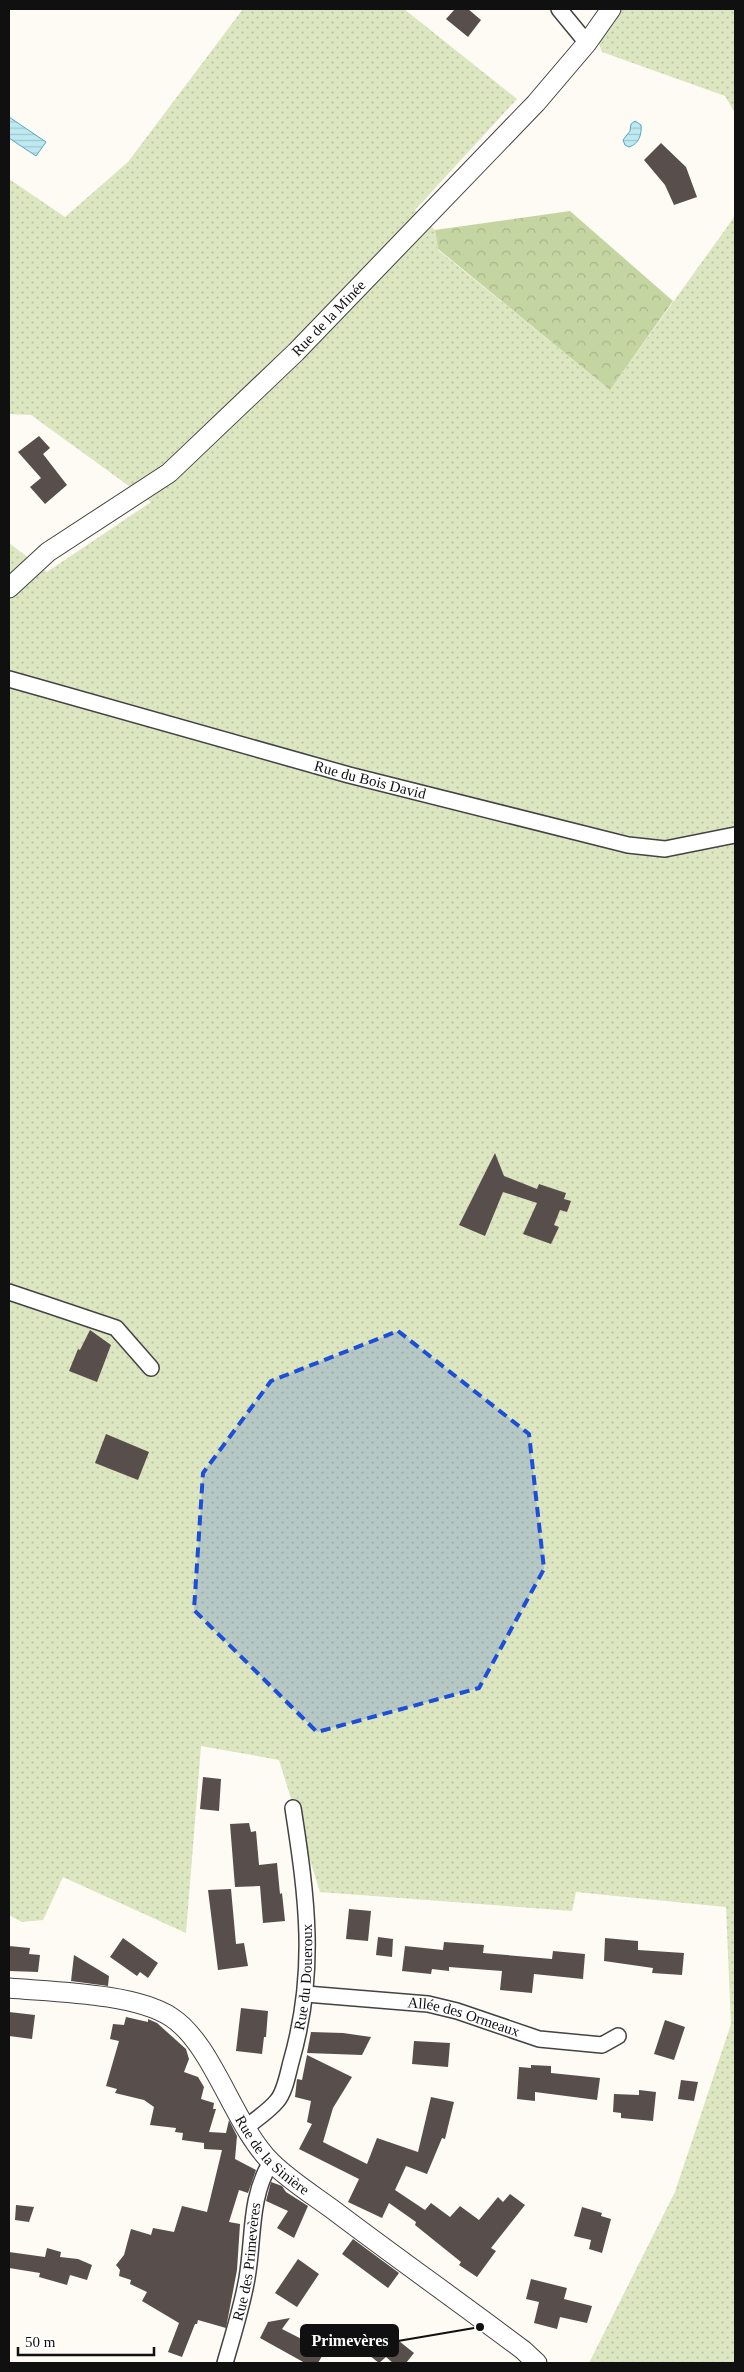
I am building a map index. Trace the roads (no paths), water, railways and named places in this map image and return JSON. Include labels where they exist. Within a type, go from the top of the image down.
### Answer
[{"type":"street","points":[[559,9],[587,43]]},
{"type":"street","name":"Rue de la Minée","points":[[9,588],[48,552],[169,473],[340,307],[536,103],[587,43],[611,9]]},
{"type":"street","name":"Rue du Bois David","points":[[9,679],[349,775],[628,846],[665,849],[735,835]]},
{"type":"street","points":[[9,1292],[116,1328],[151,1368]]},
{"type":"street","name":"Rue du Doueroux","points":[[245,2128],[278,2100],[301,2030],[309,1948],[305,1890],[292,1808]]},
{"type":"street","name":"Rue de la Sinière","points":[[9,1988],[135,2003],[160,2010],[173,2017],[185,2028],[199,2046],[245,2128],[271,2162],[417,2274],[523,2350],[538,2363]]},
{"type":"street","name":"Allée des Ormeaux","points":[[306,1994],[428,2004],[457,2011],[539,2039],[602,2045],[618,2036]]},
{"type":"street","name":"Rue des Primevères","points":[[225,2363],[246,2283],[253,2210],[262,2180],[271,2162]]},
{"type":"water","points":[[9,117],[46,142],[36,156],[9,138]]},
{"type":"water","points":[[635,121],[641,125],[641,132],[635,144],[629,147],[625,145],[623,140],[630,131],[631,124]]},
{"type":"place","name":"Primevères","points":[[480,2327]]}]
